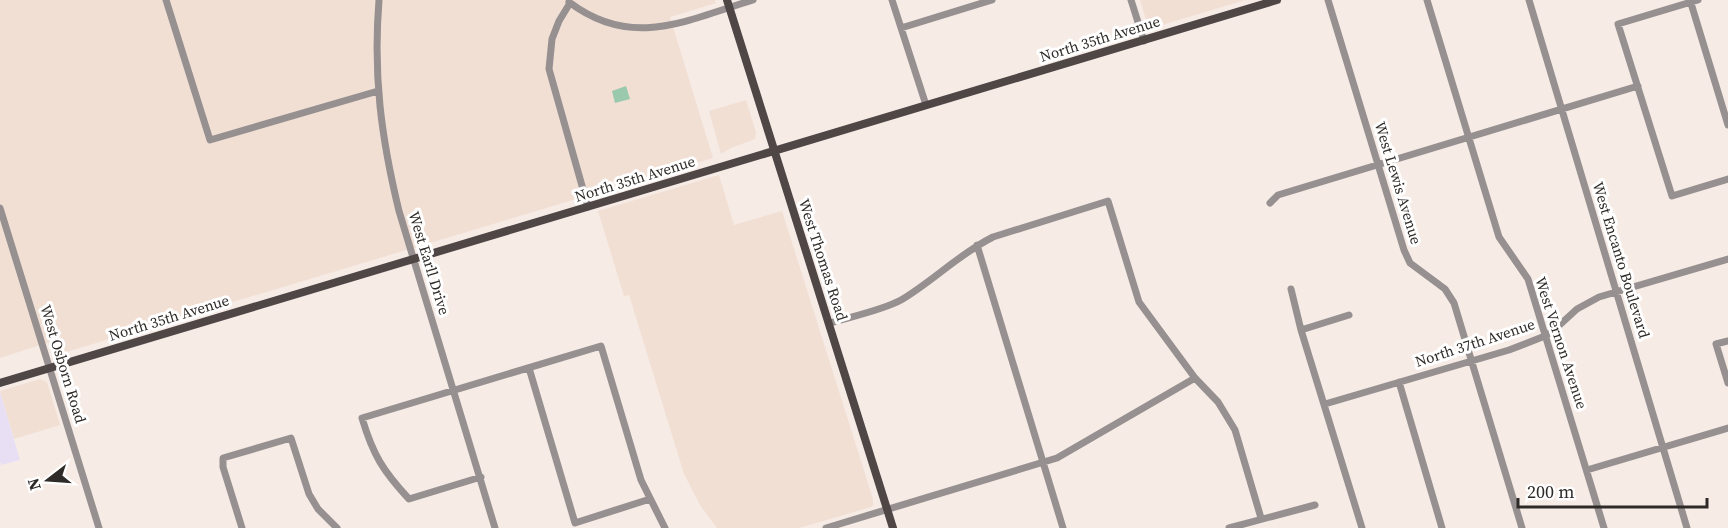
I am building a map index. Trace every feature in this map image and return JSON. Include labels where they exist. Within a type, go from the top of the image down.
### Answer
[{"type":"main road","name":"North 35th Avenue","points":[[0,383],[1277,0]]},
{"type":"main road","name":"West Thomas Road","points":[[728,4],[893,528]]},
{"type":"street","points":[[166,0],[210,140],[378,91]]},
{"type":"street","name":"West Earll Drive","points":[[379,0],[376,43],[378,91],[387,160],[399,210],[495,528]]},
{"type":"street","points":[[588,207],[549,69],[552,39],[569,1],[596,18],[623,26],[652,29],[676,24],[728,4],[753,0]]},
{"type":"street","points":[[892,0],[926,105]]},
{"type":"street","points":[[901,28],[971,3],[992,0]]},
{"type":"street","points":[[1131,0],[1144,41]]},
{"type":"street","name":"West Lewis Avenue","points":[[1328,0],[1377,166],[1407,256],[1410,263],[1445,289],[1454,303],[1522,528]]},
{"type":"street","name":"West Vernon Avenue","points":[[1427,0],[1499,237],[1527,279],[1604,528]]},
{"type":"street","name":"West Encanto Boulevard","points":[[1529,0],[1560,110],[1617,291],[1687,528]]},
{"type":"street","points":[[1728,125],[1693,1],[1618,24],[1672,196],[1728,179]]},
{"type":"street","points":[[1270,203],[1278,195],[1638,86]]},
{"type":"street","points":[[830,323],[898,302],[925,285],[977,245],[993,237],[1108,201],[1139,302],[1195,378],[1218,402],[1235,430],[1261,519]]},
{"type":"street","name":"West Osborn Road","points":[[0,208],[99,528]]},
{"type":"street","points":[[977,245],[1063,528]]},
{"type":"street","name":"North 37th Avenue","points":[[1325,404],[1509,350],[1545,336],[1577,309],[1599,297],[1728,259]]},
{"type":"street","points":[[1291,289],[1301,330],[1362,528]]},
{"type":"street","points":[[1301,330],[1349,315]]},
{"type":"street","points":[[1728,341],[1716,344],[1728,383]]},
{"type":"street","points":[[481,477],[409,499],[388,476],[375,456],[362,418],[601,346],[641,480],[666,528]]},
{"type":"street","points":[[529,368],[575,523],[650,500]]},
{"type":"street","points":[[826,528],[1057,458],[1195,378]]},
{"type":"street","points":[[1399,382],[1442,528]]},
{"type":"street","points":[[1587,471],[1728,428]]},
{"type":"street","points":[[242,528],[223,458],[291,438],[309,494],[318,509],[337,528]]},
{"type":"street","points":[[1229,528],[1315,504]]},
{"type":"shaded area","points":[[0,0],[715,0],[716,3],[670,17],[713,158],[63,353],[50,348],[50,342],[0,358]]},
{"type":"shaded area","points":[[1140,0],[1245,0],[1149,29]]},
{"type":"shaded area","points":[[746,100],[756,132],[755,139],[721,154],[709,111]]},
{"type":"shaded area","points":[[719,175],[734,225],[782,211],[873,499],[871,507],[799,528],[717,528],[700,505],[684,474],[629,295],[624,296],[598,211]]},
{"type":"shaded area","points":[[40,379],[47,382],[60,425],[14,439],[0,391]]},
{"type":"shaded area","points":[[0,392],[20,460],[1,465],[0,462]]},
{"type":"green space","points":[[626,86],[630,99],[615,103],[612,91]]}]
